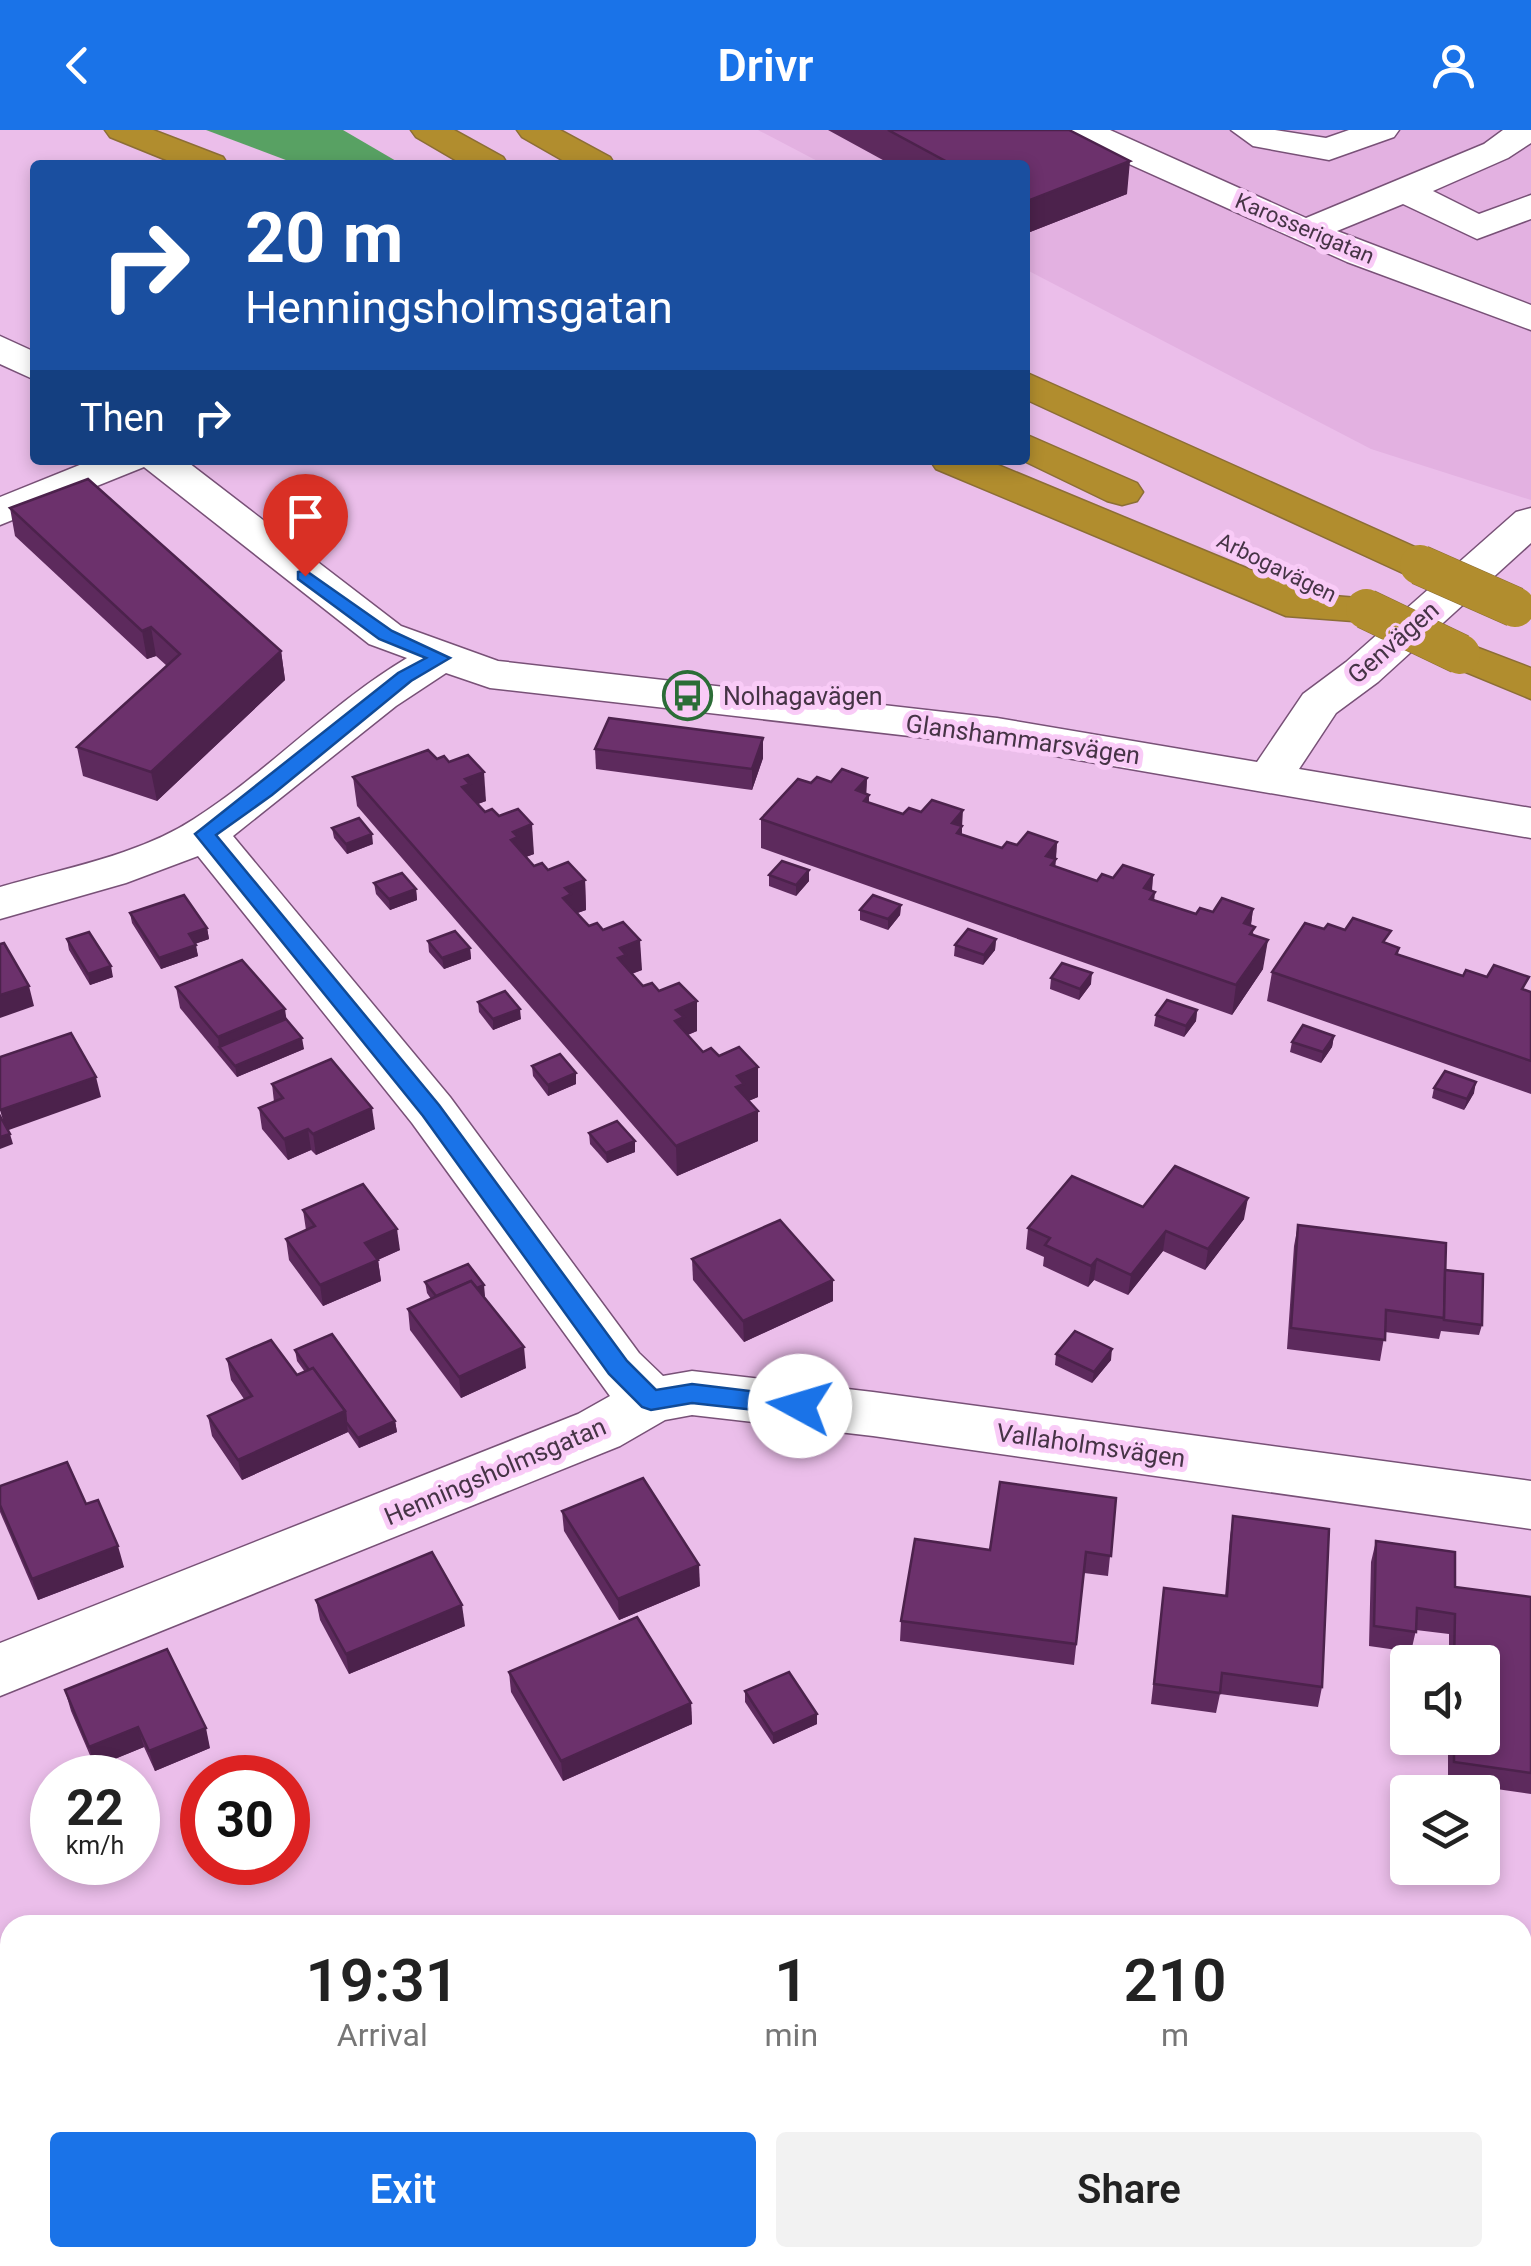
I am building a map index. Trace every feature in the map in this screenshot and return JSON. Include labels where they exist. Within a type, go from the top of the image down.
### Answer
[{"type":"highway","points":[[122,130],[197,160]]},
{"type":"highway","points":[[428,130],[481,160]]},
{"type":"highway","points":[[534,130],[588,160]]},
{"type":"highway","points":[[1030,386],[1523,611]]},
{"type":"highway","name":"Arbogavägen","points":[[1030,448],[1531,685]]},
{"type":"highway","points":[[963,465],[1302,607],[1366,609]]},
{"type":"street","name":"Karosserigatan","points":[[1081,130],[1309,230],[1531,318]]},
{"type":"street","points":[[1248,130],[1265,139],[1330,150],[1382,130]]},
{"type":"street","points":[[1309,230],[1520,145]]},
{"type":"street","points":[[1404,190],[1477,228],[1531,206]]},
{"type":"street","points":[[0,512],[116,465]]},
{"type":"street","name":"Glanshammarsvägen","points":[[165,465],[385,635],[490,674],[997,732],[1531,824]]},
{"type":"street","name":"Genvägen","points":[[1270,777],[1319,704],[1362,672],[1531,521]]},
{"type":"street","points":[[0,903],[205,834],[266,791],[404,677],[441,658]]},
{"type":"street","points":[[205,834],[431,1110],[618,1368],[651,1400]]},
{"type":"street","name":"Vallaholmsvägen","points":[[651,1400],[692,1394],[873,1414],[1531,1505]]},
{"type":"street","name":"Henningsholmsgatan","points":[[0,1670],[599,1430],[651,1400]]},
{"type":"shaded area","points":[[758,130],[1531,130],[1531,500],[1371,449],[1030,272],[1030,160],[815,160]]},
{"type":"green space","points":[[206,130],[343,130],[394,160],[286,160]]},
{"type":"building","points":[[888,130],[1069,130],[1130,161],[1030,200],[1030,160],[944,160]]},
{"type":"building","points":[[88,479],[281,651],[151,772],[77,747],[180,654],[151,627],[142,631],[10,508]]},
{"type":"building","points":[[609,718],[763,738],[752,769],[595,749]]},
{"type":"building","points":[[428,750],[437,759],[444,756],[449,762],[468,755],[484,772],[465,779],[470,784],[462,787],[485,812],[492,809],[499,816],[518,809],[532,824],[513,832],[518,837],[511,840],[534,866],[542,863],[548,870],[568,862],[585,880],[565,888],[571,894],[563,898],[589,926],[597,923],[603,930],[623,922],[640,940],[620,948],[626,955],[618,958],[643,986],[652,983],[659,991],[679,983],[697,1001],[676,1010],[684,1017],[675,1021],[703,1052],[711,1048],[719,1056],[739,1047],[758,1067],[737,1076],[744,1084],[736,1087],[758,1111],[676,1146],[353,777]]},
{"type":"building","points":[[842,769],[867,778],[856,790],[869,795],[864,801],[903,814],[909,808],[921,812],[932,800],[963,810],[952,823],[962,826],[957,833],[1002,848],[1007,842],[1017,845],[1028,832],[1057,842],[1046,856],[1056,859],[1051,865],[1097,881],[1102,874],[1113,878],[1123,865],[1153,875],[1144,888],[1155,892],[1150,899],[1196,914],[1200,908],[1213,912],[1222,898],[1253,909],[1244,923],[1255,927],[1250,934],[1268,940],[1236,985],[761,819],[798,779],[811,783],[817,777],[831,782]]},
{"type":"building","points":[[359,818],[372,834],[346,844],[332,828]]},
{"type":"building","points":[[782,861],[809,870],[796,885],[769,875]]},
{"type":"building","points":[[402,873],[416,889],[389,899],[374,883]]},
{"type":"building","points":[[184,895],[207,928],[189,934],[196,945],[159,958],[130,913]]},
{"type":"building","points":[[873,895],[901,905],[888,919],[860,910]]},
{"type":"building","points":[[1353,918],[1391,931],[1383,942],[1399,948],[1396,954],[1463,976],[1466,970],[1487,977],[1494,965],[1529,977],[1522,989],[1531,992],[1531,1061],[1272,972],[1305,923],[1345,930]]},
{"type":"building","points":[[968,929],[996,939],[984,955],[955,945]]},
{"type":"building","points":[[455,931],[470,948],[442,958],[428,941]]},
{"type":"building","points":[[89,932],[111,966],[88,974],[67,939]]},
{"type":"building","points":[[4,943],[29,986],[0,995],[0,944]]},
{"type":"building","points":[[242,960],[285,1009],[218,1037],[176,987]]},
{"type":"building","points":[[1062,963],[1092,973],[1080,989],[1051,978]]},
{"type":"building","points":[[505,991],[520,1009],[493,1019],[478,1002]]},
{"type":"building","points":[[1167,1000],[1197,1010],[1186,1026],[1156,1015]]},
{"type":"building","points":[[286,1019],[302,1038],[235,1066],[219,1047]]},
{"type":"building","points":[[1303,1025],[1334,1036],[1323,1052],[1292,1042]]},
{"type":"building","points":[[71,1033],[96,1077],[0,1110],[0,1057]]},
{"type":"building","points":[[560,1054],[576,1073],[548,1085],[532,1066]]},
{"type":"building","points":[[331,1059],[372,1108],[313,1134],[308,1129],[284,1139],[259,1108],[283,1098],[272,1084]]},
{"type":"building","points":[[1445,1071],[1476,1082],[1467,1099],[1434,1088]]},
{"type":"building","points":[[0,1116],[10,1134],[0,1137]]},
{"type":"building","points":[[617,1121],[635,1141],[606,1153],[589,1133]]},
{"type":"building","points":[[1175,1166],[1248,1198],[1208,1249],[1166,1231],[1131,1275],[1097,1259],[1091,1266],[1045,1245],[1050,1238],[1028,1228],[1072,1176],[1143,1207]]},
{"type":"building","points":[[363,1184],[397,1229],[365,1243],[378,1260],[320,1285],[286,1239],[315,1226],[303,1210]]},
{"type":"building","points":[[780,1220],[833,1280],[743,1321],[692,1259]]},
{"type":"building","points":[[1298,1225],[1446,1243],[1444,1318],[1386,1310],[1385,1340],[1291,1328]]},
{"type":"building","points":[[468,1264],[484,1285],[477,1288],[471,1281],[436,1296],[425,1282]]},
{"type":"building","points":[[1445,1270],[1483,1274],[1482,1325],[1444,1320]]},
{"type":"building","points":[[471,1281],[524,1347],[459,1377],[408,1309]]},
{"type":"building","points":[[1075,1331],[1112,1349],[1094,1372],[1056,1354]]},
{"type":"building","points":[[332,1334],[395,1421],[358,1438],[346,1422],[345,1411],[295,1350]]},
{"type":"building","points":[[271,1340],[297,1375],[313,1368],[345,1411],[238,1460],[208,1416],[252,1396],[227,1359]]},
{"type":"building","points":[[67,1462],[86,1504],[98,1500],[118,1546],[32,1579],[0,1505],[0,1486]]},
{"type":"building","points":[[643,1478],[699,1565],[618,1599],[562,1511]]},
{"type":"building","points":[[1000,1482],[1116,1498],[1111,1556],[1086,1552],[1076,1644],[901,1621],[915,1539],[990,1550]]},
{"type":"building","points":[[1233,1516],[1329,1529],[1322,1687],[1222,1673],[1220,1693],[1154,1684],[1164,1588],[1227,1596]]},
{"type":"building","points":[[1376,1541],[1455,1552],[1455,1587],[1531,1597],[1531,1773],[1454,1762],[1454,1755],[1500,1755],[1500,1645],[1454,1645],[1455,1614],[1417,1608],[1416,1632],[1374,1626]]},
{"type":"building","points":[[432,1552],[462,1605],[346,1654],[316,1600]]},
{"type":"building","points":[[637,1617],[691,1703],[561,1761],[509,1672]]},
{"type":"building","points":[[167,1649],[206,1728],[149,1751],[138,1727],[89,1747],[65,1690]]},
{"type":"building","points":[[789,1672],[817,1714],[773,1734],[745,1691]]},
{"type":"place","name":"Nolhagavägen","points":[[688,696]]},
{"type":"route","points":[[305,576],[385,635],[441,658],[404,677],[266,791],[205,834],[431,1110],[618,1368],[651,1400],[692,1394],[800,1406]]}]
